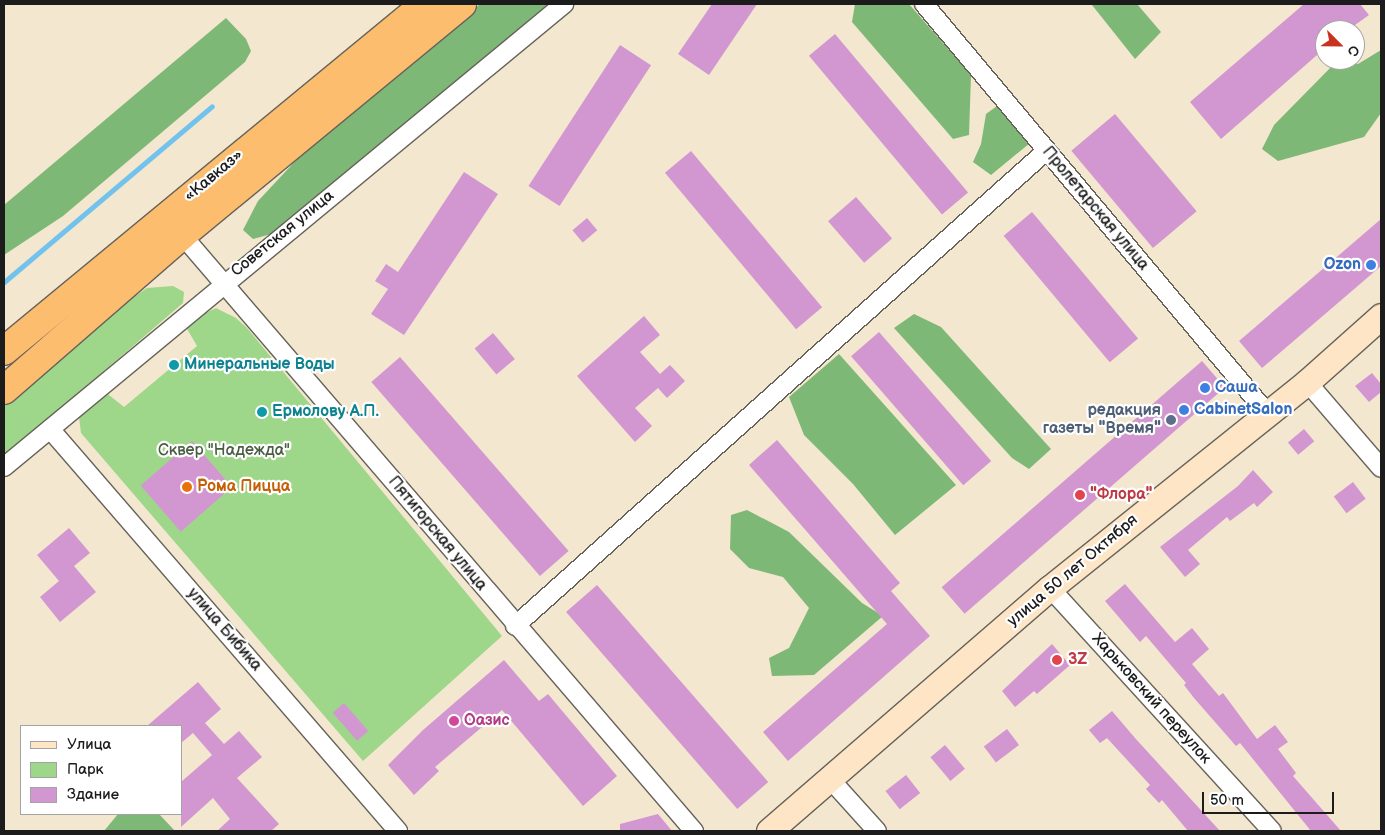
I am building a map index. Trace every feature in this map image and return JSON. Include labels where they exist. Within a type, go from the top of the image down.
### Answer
[{"type":"highway","name":"«Кавказ»","points":[[4,351],[301,104],[425,4]]},
{"type":"highway","points":[[4,390],[182,236],[462,4]]},
{"type":"main road","name":"улица 50 лет Октября","points":[[769,831],[1050,588],[1307,382],[1381,316]]},
{"type":"street","points":[[301,104],[320,79],[411,4]]},
{"type":"street","name":"Советская улица","points":[[4,468],[224,282],[564,4]]},
{"type":"street","name":"Пролетарская улица","points":[[924,4],[1267,413]]},
{"type":"street","points":[[515,626],[1046,151]]},
{"type":"street","name":"Пятигорская улица","points":[[182,236],[224,282],[515,626],[694,831]]},
{"type":"street","points":[[1307,382],[1381,468]]},
{"type":"street","name":"улица Бибика","points":[[50,429],[398,831]]},
{"type":"street","name":"Харьковский переулок","points":[[1050,588],[1272,831]]},
{"type":"street","points":[[830,779],[877,831]]},
{"type":"green space","points":[[480,4],[550,4],[275,233],[253,239],[243,230],[258,201],[315,140]]},
{"type":"green space","points":[[855,4],[909,4],[971,75],[969,135],[953,139],[852,22]]},
{"type":"green space","points":[[1137,4],[1161,32],[1135,59],[1092,5]]},
{"type":"green space","points":[[226,18],[246,39],[251,51],[245,62],[63,216],[4,255],[4,205]]},
{"type":"green space","points":[[1381,50],[1381,113],[1364,137],[1278,161],[1262,149],[1274,125],[1328,70],[1365,70],[1365,60]]},
{"type":"green space","points":[[997,106],[1030,143],[991,175],[973,162],[981,144],[986,114]]},
{"type":"green space","points":[[173,286],[184,292],[183,303],[4,457],[4,401],[110,313],[147,288]]},
{"type":"green space","name":"Сквер \"Надежда\"","points":[[216,308],[236,318],[247,328],[502,636],[363,761],[81,433],[79,417],[104,391],[124,407],[197,346],[186,327],[193,319]]},
{"type":"green space","points":[[914,314],[941,327],[1051,449],[1029,469],[1012,458],[894,328]]},
{"type":"green space","points":[[839,354],[956,485],[895,535],[853,484],[804,435],[789,397]]},
{"type":"green space","points":[[747,510],[789,532],[862,603],[883,616],[814,675],[772,676],[769,658],[789,648],[809,608],[783,577],[749,568],[730,549],[731,515]]},
{"type":"green space","points":[[117,815],[160,815],[175,831],[104,831]]},
{"type":"building","points":[[712,4],[757,4],[709,75],[678,54]]},
{"type":"building","points":[[1304,4],[1360,4],[1369,15],[1362,20],[1315,20],[1315,57],[1221,139],[1190,102]]},
{"type":"building","points":[[835,34],[968,193],[942,214],[809,56]]},
{"type":"building","points":[[620,45],[651,65],[560,206],[529,186]]},
{"type":"building","points":[[1115,114],[1197,211],[1153,248],[1071,151]]},
{"type":"building","points":[[691,151],[822,307],[796,329],[665,173]]},
{"type":"building","points":[[464,172],[498,194],[404,335],[371,314],[388,289],[375,281],[386,264],[398,272]]},
{"type":"building","points":[[856,197],[892,239],[864,263],[828,221]]},
{"type":"building","points":[[1032,212],[1138,338],[1110,362],[1004,236]]},
{"type":"building","points":[[587,218],[597,230],[583,242],[572,230]]},
{"type":"building","points":[[1381,219],[1381,266],[1262,368],[1239,341]]},
{"type":"building","points":[[644,316],[660,335],[640,352],[660,374],[670,365],[685,381],[667,398],[658,388],[635,408],[652,426],[635,442],[577,376]]},
{"type":"building","points":[[879,332],[991,461],[963,485],[851,356]]},
{"type":"building","points":[[493,333],[515,359],[496,374],[475,348]]},
{"type":"building","points":[[400,357],[569,551],[540,576],[371,382]]},
{"type":"building","points":[[1202,361],[1225,387],[965,614],[942,587]]},
{"type":"building","points":[[1372,373],[1381,384],[1381,392],[1369,402],[1355,386]]},
{"type":"building","points":[[1304,429],[1314,441],[1298,455],[1288,442]]},
{"type":"building","points":[[777,440],[900,583],[891,591],[930,636],[788,761],[763,732],[887,624],[749,465]]},
{"type":"building","name":"Рома Пицца","points":[[192,441],[232,487],[181,532],[141,486]]},
{"type":"building","points":[[1253,470],[1273,492],[1257,507],[1254,503],[1230,521],[1227,517],[1188,550],[1200,564],[1185,577],[1160,547],[1238,486]]},
{"type":"building","points":[[1353,482],[1366,499],[1346,513],[1334,496]]},
{"type":"building","points":[[69,528],[90,553],[74,566],[96,592],[60,622],[40,597],[59,581],[37,555]]},
{"type":"building","points":[[1125,584],[1175,642],[1192,628],[1209,649],[1192,664],[1219,696],[1223,693],[1257,739],[1275,725],[1288,742],[1278,749],[1296,773],[1293,776],[1341,831],[1311,831],[1240,743],[1236,746],[1194,698],[1184,685],[1186,683],[1146,636],[1140,642],[1105,601]]},
{"type":"building","points":[[597,585],[768,782],[737,809],[566,612]]},
{"type":"building","points":[[1052,644],[1070,665],[1037,694],[1034,691],[1015,707],[1002,691]]},
{"type":"building","points":[[504,660],[539,701],[548,694],[617,776],[583,806],[502,710],[435,767],[439,771],[414,795],[388,765],[423,730]]},
{"type":"building","points":[[198,682],[221,709],[205,723],[224,744],[239,731],[262,757],[237,778],[279,824],[271,831],[217,831],[230,819],[213,798],[181,827],[182,781],[212,755],[193,733],[182,742],[182,725],[148,725]]},
{"type":"building","points":[[344,703],[368,731],[357,741],[333,713]]},
{"type":"building","points":[[1112,711],[1220,831],[1188,831],[1162,800],[1159,803],[1146,789],[1150,785],[1107,738],[1100,743],[1089,730]]},
{"type":"building","points":[[1007,729],[1019,745],[996,762],[984,746]]},
{"type":"building","points":[[945,745],[965,769],[950,781],[930,757]]},
{"type":"building","points":[[906,775],[920,793],[900,809],[886,791]]},
{"type":"building","points":[[658,814],[672,831],[620,831],[620,824]]},
{"type":"waterway","points":[[4,282],[212,106]]},
{"type":"place","name":"Ozon","points":[[1371,265]]},
{"type":"place","name":"Минеральные Воды","points":[[174,365]]},
{"type":"place","name":"Саша","points":[[1205,388]]},
{"type":"place","name":"CabinetSalon","points":[[1184,410]]},
{"type":"place","name":"Ермолову А.П.","points":[[262,412]]},
{"type":"place","name":"редакция газеты \"Время\"","points":[[1171,420]]},
{"type":"place","name":"Рома Пицца","points":[[187,487]]},
{"type":"place","name":"\"Флора\"","points":[[1080,495]]},
{"type":"place","name":"3Z","points":[[1057,660]]},
{"type":"place","name":"Оазис","points":[[454,721]]}]
